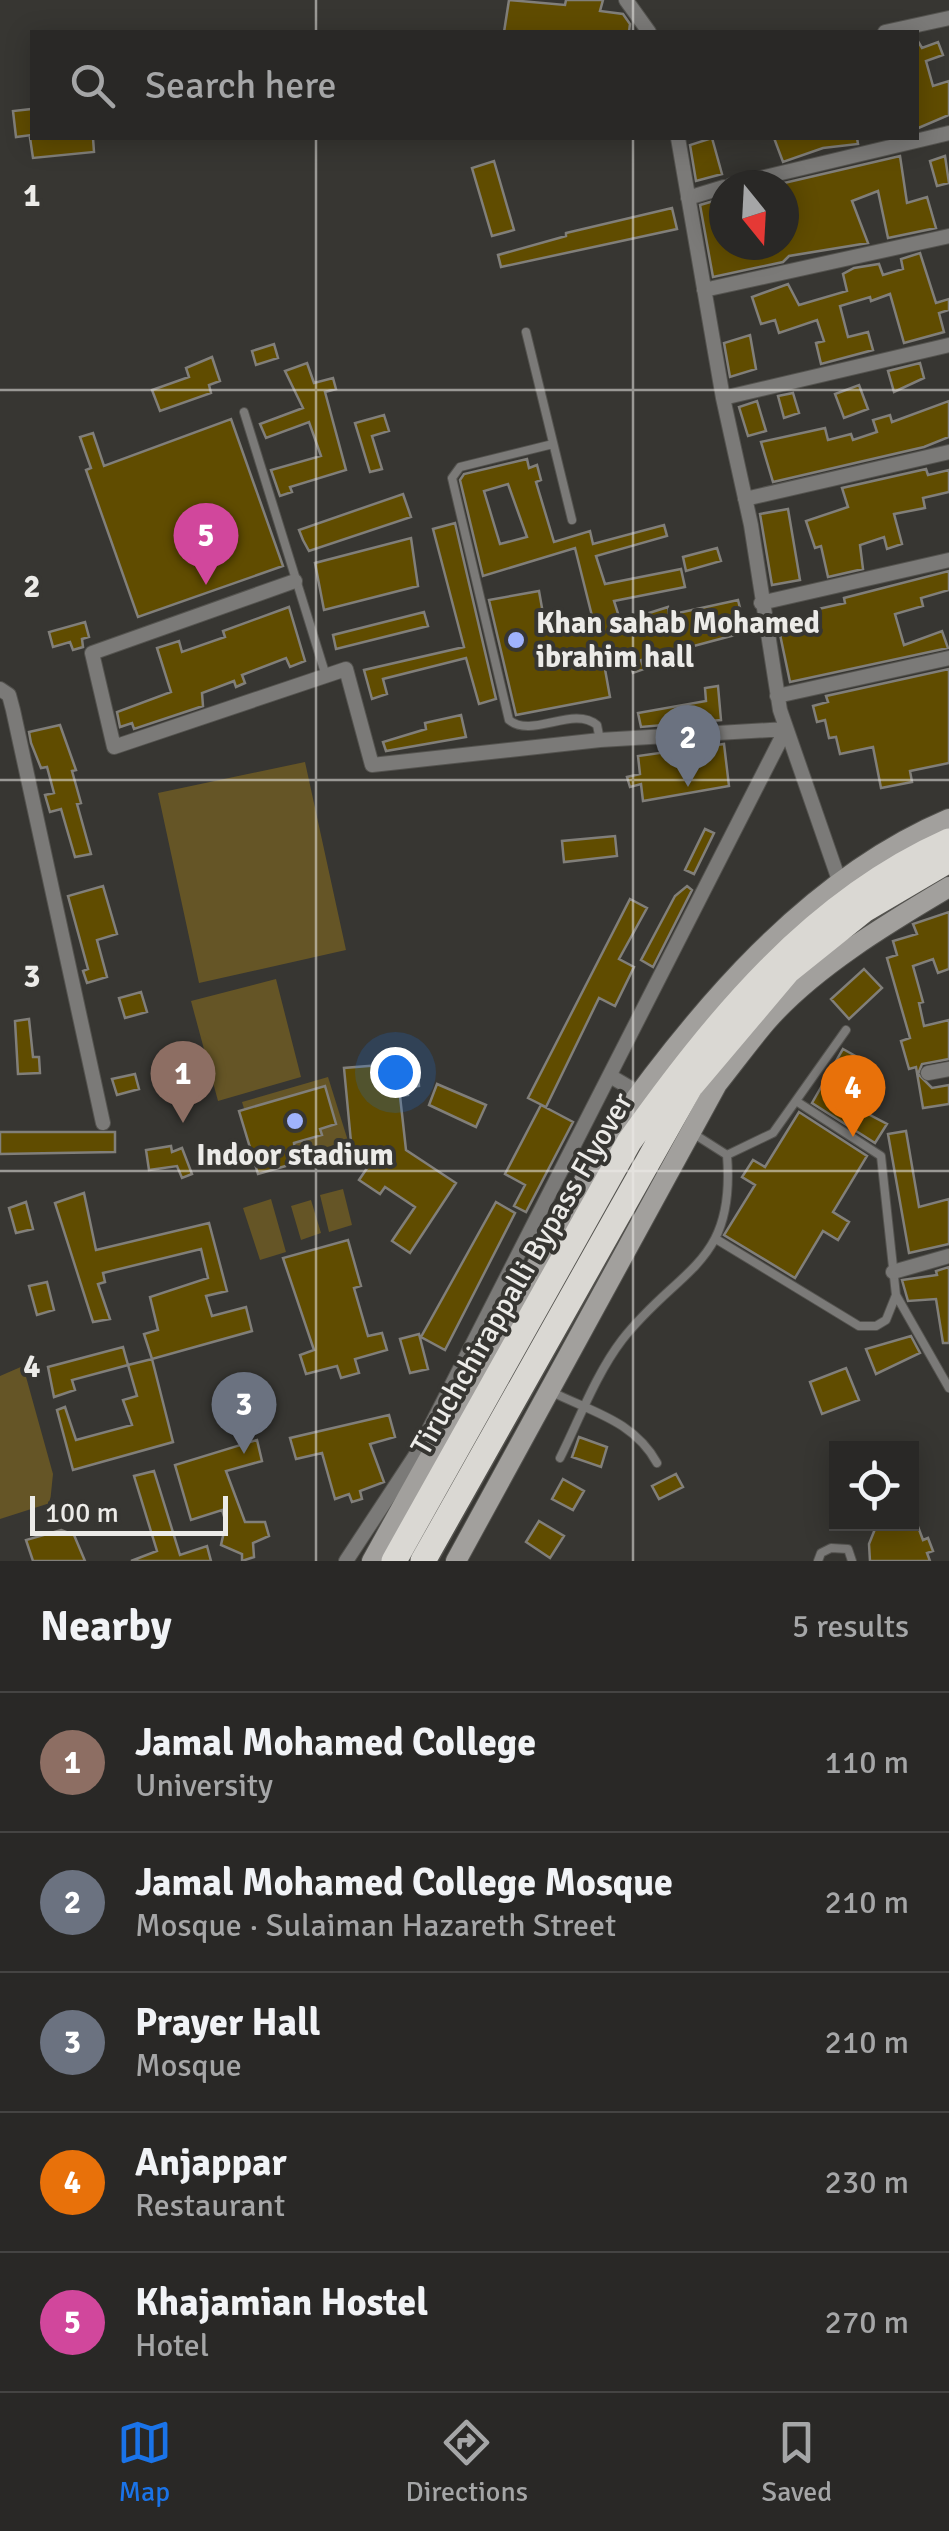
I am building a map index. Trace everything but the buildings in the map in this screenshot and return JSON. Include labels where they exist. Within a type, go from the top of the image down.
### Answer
[{"type":"highway","name":"Tiruchchirappalli Bypass Flyover","points":[[394,1561],[629,1142],[783,964],[852,896],[949,841]]},
{"type":"highway","points":[[783,964],[949,860]]},
{"type":"highway","name":"Tiruchchirappalli Bypass Flyover","points":[[423,1561],[680,1104],[746,1005]]},
{"type":"street","points":[[626,0],[648,30]]},
{"type":"street","points":[[894,30],[949,18]]},
{"type":"street","points":[[919,139],[949,132]]},
{"type":"street","points":[[678,140],[778,696],[840,884]]},
{"type":"street","points":[[793,170],[916,140]]},
{"type":"street","points":[[688,198],[709,192]]},
{"type":"street","points":[[704,290],[949,236]]},
{"type":"street","points":[[723,398],[949,345]]},
{"type":"street","points":[[745,500],[949,452]]},
{"type":"street","points":[[761,602],[949,560]]},
{"type":"street","points":[[295,580],[92,653],[114,748],[346,670],[372,765],[600,740],[786,729]]},
{"type":"street","points":[[778,696],[949,658]]},
{"type":"street","points":[[0,689],[9,695],[103,1123]]},
{"type":"street","points":[[346,1561],[417,1453],[786,729]]},
{"type":"street","points":[[456,1561],[718,1084],[746,1005],[840,884],[949,819]]},
{"type":"street","points":[[372,1561],[610,1134],[639,1093],[746,1005],[949,887]]},
{"type":"street","points":[[928,1073],[949,1069]]},
{"type":"street","points":[[610,1076],[639,1093]]},
{"type":"street","points":[[893,1272],[949,1256]]},
{"type":"lane","points":[[526,332],[572,520]]},
{"type":"lane","points":[[244,412],[326,676]]},
{"type":"lane","points":[[553,444],[460,468],[452,478],[509,720],[525,726],[584,718],[597,725],[600,740]]},
{"type":"lane","points":[[727,1154],[772,1133],[846,1030]]},
{"type":"lane","points":[[796,1101],[882,1156],[896,1295],[949,1388]]},
{"type":"lane","points":[[690,1132],[727,1154]]},
{"type":"lane","points":[[560,1458],[619,1344],[648,1310],[701,1264],[716,1240],[730,1196],[727,1154]]},
{"type":"lane","points":[[716,1240],[860,1326],[876,1326],[886,1320],[896,1295]]},
{"type":"lane","points":[[550,1391],[638,1435],[657,1463]]},
{"type":"lane","points":[[818,1561],[821,1554],[840,1547],[848,1549],[852,1561]]},
{"type":"shaded area","points":[[305,762],[346,950],[199,983],[158,793]]},
{"type":"shaded area","points":[[276,979],[301,1077],[218,1101],[191,1001]]},
{"type":"shaded area","name":"Indoor stadium","points":[[328,1077],[348,1141],[262,1166],[242,1102]]},
{"type":"shaded area","points":[[343,1189],[352,1225],[329,1232],[320,1195]]},
{"type":"shaded area","points":[[271,1199],[286,1252],[260,1260],[243,1208]]},
{"type":"shaded area","points":[[311,1200],[321,1233],[301,1240],[291,1206]]},
{"type":"shaded area","points":[[23,1366],[53,1474],[50,1503],[0,1519],[0,1376]]},
{"type":"place","name":"Khajamian Hostel","points":[[206,585]]},
{"type":"place","name":"Khan sahab Mohamed ibrahim hall","points":[[516,640]]},
{"type":"place","name":"Jamal Mohamed College Mosque","points":[[688,787]]},
{"type":"place","name":"Indoor stadium","points":[[295,1121]]},
{"type":"place","name":"Jamal Mohamed College","points":[[183,1123]]},
{"type":"place","name":"Anjappar","points":[[853,1137]]},
{"type":"place","name":"Prayer Hall","points":[[244,1454]]}]
